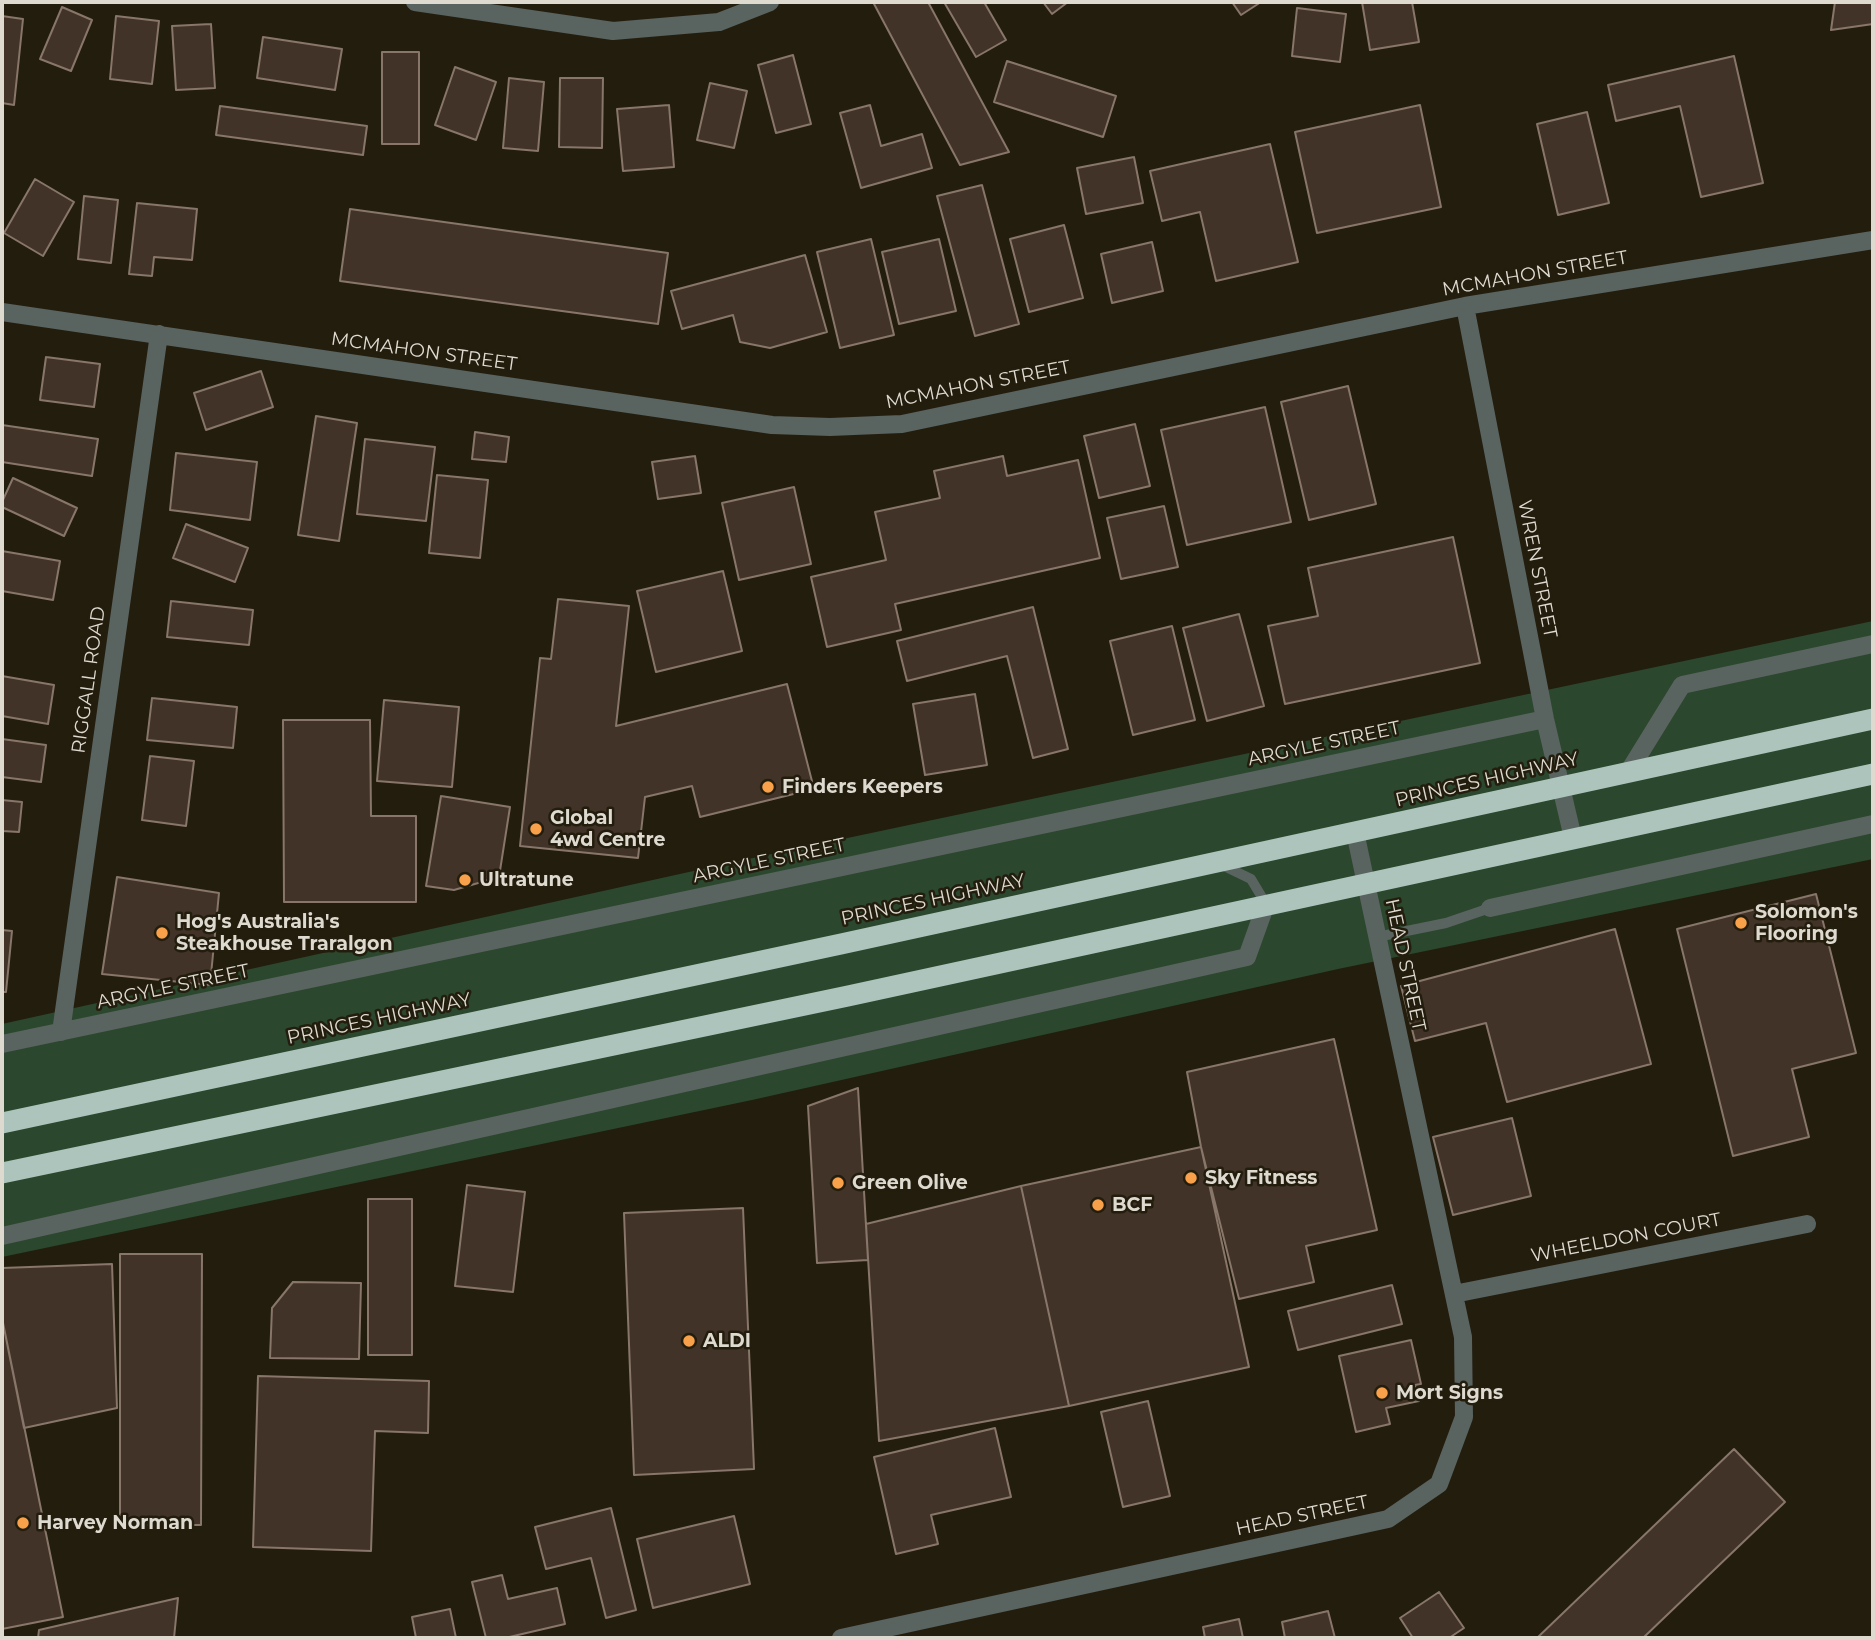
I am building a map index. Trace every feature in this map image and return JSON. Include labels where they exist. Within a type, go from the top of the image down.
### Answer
[{"type":"highway","name":"PRINCES HIGHWAY","points":[[2,1123],[1873,719]]},
{"type":"highway","points":[[2,1173],[861,993],[1873,774]]},
{"type":"street","points":[[415,2],[613,31],[719,22],[770,2]]},
{"type":"street","name":"MCMAHON STREET","points":[[2,312],[772,425],[830,427],[902,424],[1465,306],[1873,240]]},
{"type":"street","name":"WREN STREET","points":[[1465,306],[1545,719],[1573,838]]},
{"type":"street","name":"RIGGALL ROAD","points":[[61,1032],[159,334]]},
{"type":"street","points":[[1629,771],[1682,685],[1873,643]]},
{"type":"street","name":"ARGYLE STREET","points":[[2,1044],[1545,719]]},
{"type":"street","points":[[1490,908],[1873,824]]},
{"type":"street","name":"HEAD STREET","points":[[841,1638],[1388,1519],[1439,1485],[1464,1417],[1463,1337],[1355,832]]},
{"type":"street","points":[[2,1236],[1247,957],[1266,904]]},
{"type":"street","name":"WHEELDON COURT","points":[[1454,1294],[1807,1224]]},
{"type":"lane","points":[[1216,862],[1251,879],[1266,904]]},
{"type":"lane","points":[[1377,937],[1447,923],[1490,908]]},
{"type":"green space","points":[[1873,621],[1873,859],[1338,969],[752,1100],[2,1257],[2,1024],[734,862]]},
{"type":"building","points":[[873,2],[928,2],[1009,152],[960,165]]},
{"type":"building","points":[[944,2],[984,2],[1006,40],[976,57]]},
{"type":"building","points":[[1043,2],[1068,2],[1052,14]]},
{"type":"building","points":[[1232,2],[1261,2],[1241,15]]},
{"type":"building","points":[[1362,2],[1412,2],[1419,42],[1370,50]]},
{"type":"building","points":[[1835,2],[1873,2],[1873,24],[1831,30]]},
{"type":"building","points":[[62,7],[92,20],[71,71],[40,59]]},
{"type":"building","points":[[1297,8],[1346,14],[1340,62],[1292,56]]},
{"type":"building","points":[[2,16],[23,19],[14,105],[2,103]]},
{"type":"building","points":[[116,16],[159,21],[152,84],[110,79]]},
{"type":"building","points":[[211,24],[215,88],[176,90],[172,26]]},
{"type":"building","points":[[263,37],[342,49],[335,90],[257,78]]},
{"type":"building","points":[[382,52],[419,52],[419,144],[382,144]]},
{"type":"building","points":[[793,55],[811,124],[776,133],[758,65]]},
{"type":"building","points":[[1734,56],[1763,183],[1701,197],[1680,106],[1616,121],[1608,85]]},
{"type":"building","points":[[1007,61],[1116,96],[1103,137],[994,102]]},
{"type":"building","points":[[455,67],[496,82],[476,140],[435,125]]},
{"type":"building","points":[[509,78],[544,82],[538,151],[503,148]]},
{"type":"building","points":[[560,78],[603,78],[602,148],[559,147]]},
{"type":"building","points":[[710,83],[747,91],[734,148],[697,140]]},
{"type":"building","points":[[669,105],[674,167],[623,171],[617,109]]},
{"type":"building","points":[[870,105],[881,146],[922,134],[932,168],[861,188],[840,113]]},
{"type":"building","points":[[1420,105],[1441,207],[1317,233],[1295,132]]},
{"type":"building","points":[[220,106],[367,126],[363,155],[216,135]]},
{"type":"building","points":[[1587,112],[1609,203],[1558,215],[1537,124]]},
{"type":"building","points":[[1270,144],[1298,262],[1216,281],[1200,212],[1162,221],[1150,171]]},
{"type":"building","points":[[1134,157],[1143,203],[1086,214],[1077,168]]},
{"type":"building","points":[[35,179],[74,202],[43,256],[4,233]]},
{"type":"building","points":[[982,185],[1019,324],[975,336],[937,196]]},
{"type":"building","points":[[84,196],[118,200],[111,263],[78,259]]},
{"type":"building","points":[[137,203],[197,209],[192,260],[154,257],[152,276],[129,274]]},
{"type":"building","points":[[350,209],[668,253],[658,324],[340,281]]},
{"type":"building","points":[[1064,225],[1083,298],[1029,312],[1010,239]]},
{"type":"building","points":[[871,239],[894,335],[840,348],[817,252]]},
{"type":"building","points":[[939,239],[956,311],[899,324],[882,252]]},
{"type":"building","points":[[1152,242],[1163,291],[1112,303],[1101,254]]},
{"type":"building","points":[[805,255],[827,332],[770,348],[740,342],[733,315],[682,329],[671,291]]},
{"type":"building","points":[[46,357],[100,364],[94,407],[40,400]]},
{"type":"building","points":[[261,371],[273,407],[206,430],[194,393]]},
{"type":"building","points":[[1348,386],[1376,504],[1309,520],[1281,402]]},
{"type":"building","points":[[1265,407],[1291,522],[1187,545],[1161,430]]},
{"type":"building","points":[[316,416],[357,423],[339,541],[298,535]]},
{"type":"building","points":[[1135,424],[1150,486],[1099,498],[1084,436]]},
{"type":"building","points":[[2,425],[98,439],[92,476],[2,462]]},
{"type":"building","points":[[475,432],[509,437],[506,462],[472,459]]},
{"type":"building","points":[[365,439],[435,447],[426,521],[357,514]]},
{"type":"building","points":[[176,453],[257,462],[250,520],[170,510]]},
{"type":"building","points":[[695,456],[701,493],[658,499],[652,462]]},
{"type":"building","points":[[1003,456],[1007,476],[1078,460],[1100,558],[895,604],[901,630],[827,647],[811,577],[886,560],[875,512],[940,498],[934,471]]},
{"type":"building","points":[[437,475],[488,480],[480,558],[429,553]]},
{"type":"building","points":[[13,478],[77,508],[64,536],[2,507]]},
{"type":"building","points":[[794,487],[811,564],[739,580],[722,503]]},
{"type":"building","points":[[1164,506],[1178,567],[1121,579],[1107,518]]},
{"type":"building","points":[[186,524],[248,548],[235,582],[173,558]]},
{"type":"building","points":[[1453,537],[1480,663],[1285,704],[1268,626],[1318,616],[1308,568]]},
{"type":"building","points":[[2,551],[60,561],[53,600],[2,591]]},
{"type":"building","points":[[723,571],[742,651],[656,672],[637,591]]},
{"type":"building","points":[[558,599],[629,606],[616,726],[787,684],[814,789],[700,817],[692,786],[645,797],[638,858],[520,846],[540,658],[551,659]]},
{"type":"building","points":[[171,601],[253,610],[249,645],[167,637]]},
{"type":"building","points":[[1033,607],[1068,749],[1033,758],[1007,656],[907,681],[897,641]]},
{"type":"building","points":[[1239,614],[1264,706],[1207,721],[1183,628]]},
{"type":"building","points":[[1172,626],[1195,720],[1133,735],[1110,641]]},
{"type":"building","points":[[2,676],[54,685],[48,724],[2,716]]},
{"type":"building","points":[[975,694],[987,765],[925,775],[913,704]]},
{"type":"building","points":[[152,698],[237,707],[233,748],[147,740]]},
{"type":"building","points":[[384,700],[459,707],[452,787],[377,781]]},
{"type":"building","points":[[283,720],[370,720],[371,816],[416,816],[416,902],[284,902]]},
{"type":"building","points":[[2,739],[46,745],[41,782],[2,777]]},
{"type":"building","points":[[150,756],[194,761],[186,826],[142,820]]},
{"type":"building","points":[[441,796],[510,807],[499,877],[454,890],[426,886]]},
{"type":"building","points":[[2,800],[22,802],[19,832],[2,831]]},
{"type":"building","name":"Hog's Australia's Steakhouse Traralgon","points":[[117,877],[219,893],[210,985],[102,974]]},
{"type":"building","points":[[1816,894],[1856,1053],[1792,1069],[1809,1137],[1733,1156],[1677,929]]},
{"type":"building","points":[[1615,929],[1651,1064],[1507,1102],[1486,1023],[1415,1041],[1401,986]]},
{"type":"building","points":[[2,930],[12,931],[6,992],[2,992]]},
{"type":"building","points":[[1334,1039],[1377,1230],[1306,1246],[1314,1282],[1239,1299],[1201,1147],[1187,1072]]},
{"type":"building","name":"Green Olive","points":[[858,1088],[868,1260],[817,1263],[808,1106]]},
{"type":"building","points":[[1512,1118],[1531,1196],[1453,1215],[1433,1137]]},
{"type":"building","points":[[1201,1147],[1249,1367],[1069,1406],[1021,1186]]},
{"type":"building","points":[[467,1185],[525,1192],[513,1292],[455,1286]]},
{"type":"building","points":[[1021,1186],[1069,1406],[879,1441],[866,1224]]},
{"type":"building","points":[[368,1199],[412,1199],[412,1355],[368,1355]]},
{"type":"building","name":"ALDI","points":[[743,1208],[754,1469],[634,1475],[624,1213]]},
{"type":"building","points":[[120,1254],[202,1254],[201,1525],[120,1525]]},
{"type":"building","points":[[112,1264],[117,1408],[24,1428],[2,1318],[2,1268]]},
{"type":"building","points":[[293,1282],[361,1283],[359,1359],[270,1358],[272,1308]]},
{"type":"building","points":[[1392,1285],[1402,1324],[1298,1350],[1288,1311]]},
{"type":"building","name":"Harvey Norman","points":[[2,1318],[63,1617],[2,1629]]},
{"type":"building","name":"Mort Signs","points":[[1411,1340],[1421,1384],[1415,1385],[1419,1401],[1386,1408],[1390,1424],[1356,1432],[1339,1356]]},
{"type":"building","points":[[258,1376],[429,1381],[428,1433],[375,1431],[371,1551],[253,1547]]},
{"type":"building","points":[[1148,1401],[1170,1496],[1123,1507],[1101,1412]]},
{"type":"building","points":[[995,1428],[1011,1497],[931,1515],[938,1544],[896,1554],[874,1457]]},
{"type":"building","points":[[1734,1449],[1785,1502],[1643,1638],[1537,1638]]},
{"type":"building","points":[[611,1508],[636,1610],[606,1618],[591,1558],[546,1569],[535,1527]]},
{"type":"building","points":[[734,1516],[750,1584],[653,1608],[637,1539]]},
{"type":"building","points":[[502,1575],[508,1599],[557,1588],[565,1624],[505,1638],[486,1638],[472,1582]]},
{"type":"building","points":[[1439,1592],[1464,1628],[1449,1638],[1413,1638],[1400,1618]]},
{"type":"building","points":[[178,1598],[174,1638],[38,1638],[39,1630]]},
{"type":"building","points":[[450,1609],[456,1638],[416,1638],[412,1617]]},
{"type":"building","points":[[1328,1611],[1335,1638],[1285,1638],[1282,1622]]},
{"type":"building","points":[[1239,1619],[1243,1638],[1205,1638],[1203,1627]]},
{"type":"place","name":"Finders Keepers","points":[[768,787]]},
{"type":"place","name":"Global 4wd Centre","points":[[536,829]]},
{"type":"place","name":"Ultratune","points":[[465,880]]},
{"type":"place","name":"Solomon's Flooring","points":[[1741,923]]},
{"type":"place","name":"Hog's Australia's Steakhouse Traralgon","points":[[162,933]]},
{"type":"place","name":"Sky Fitness","points":[[1191,1178]]},
{"type":"place","name":"Green Olive","points":[[838,1183]]},
{"type":"place","name":"BCF","points":[[1098,1205]]},
{"type":"place","name":"ALDI","points":[[689,1341]]},
{"type":"place","name":"Mort Signs","points":[[1382,1393]]},
{"type":"place","name":"Harvey Norman","points":[[23,1523]]}]
